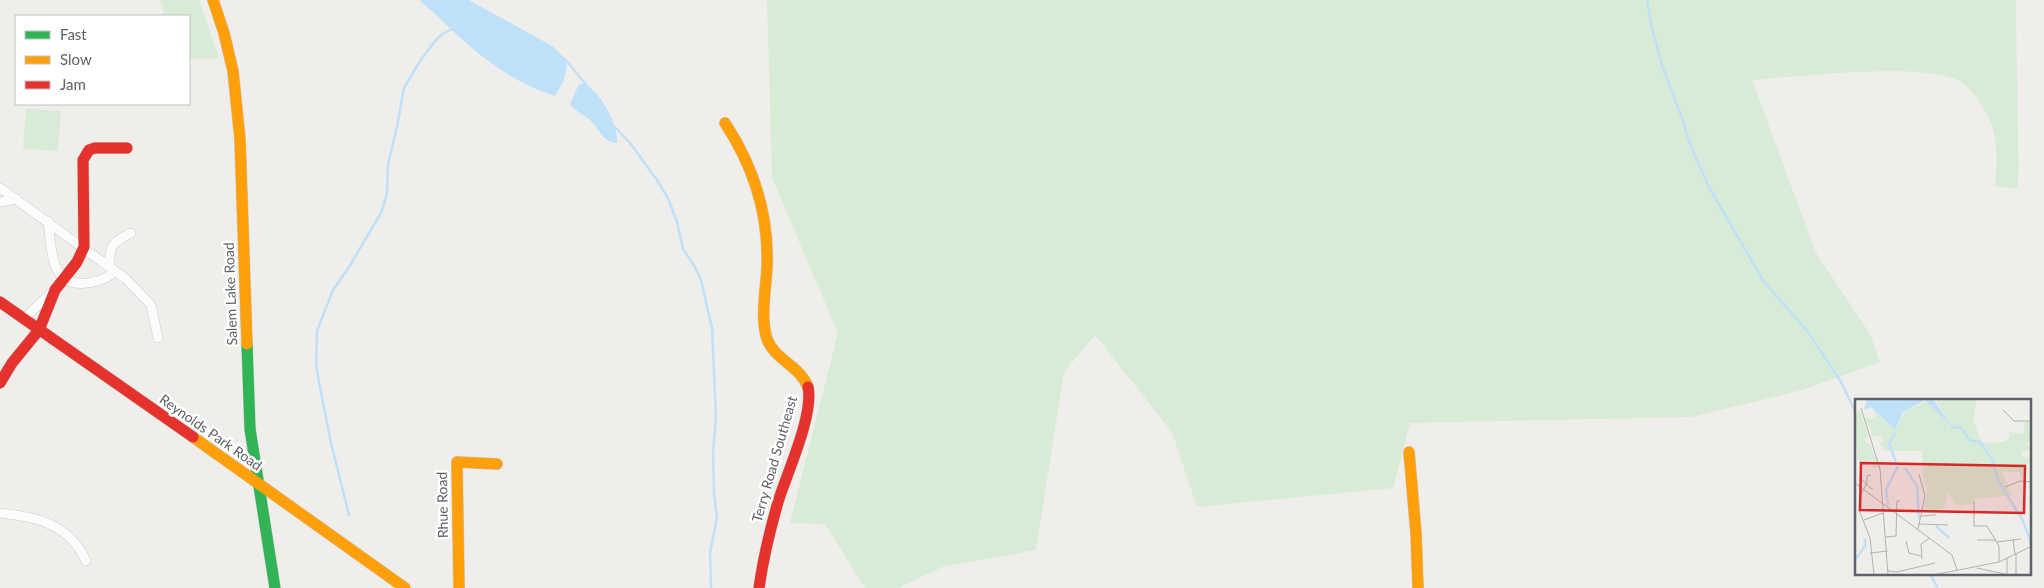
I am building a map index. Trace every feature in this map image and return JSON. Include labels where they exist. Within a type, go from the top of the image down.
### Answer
[{"type":"street","name":"Salem Lake Road","points":[[213,0],[233,71],[238,120],[250,429],[275,588]]},
{"type":"street","name":"Terry Road Southeast","points":[[725,123],[736,138],[755,181],[765,216],[767,249],[765,317],[767,340],[772,348],[803,375],[809,394],[802,426],[766,542],[759,588]]},
{"type":"street","points":[[0,383],[12,364],[39,330],[55,290],[77,262],[84,247],[83,160],[89,150],[95,148],[127,148]]},
{"type":"street","points":[[0,188],[112,268],[152,305],[158,338]]},
{"type":"street","points":[[0,202],[17,199]]},
{"type":"street","points":[[48,221],[54,264],[63,278],[78,284],[108,278],[112,268],[111,246],[131,233]]},
{"type":"street","points":[[24,319],[55,290]]},
{"type":"street","name":"Reynolds Park Road","points":[[0,302],[260,484],[404,588]]},
{"type":"street","points":[[1409,452],[1414,501],[1418,588]]},
{"type":"street","name":"Rhue Road","points":[[458,588],[457,462],[497,464]]},
{"type":"street","points":[[0,513],[22,515],[47,522],[62,530],[79,546],[86,562]]},
{"type":"green space","points":[[160,0],[199,0],[219,58],[190,59],[190,15],[162,15],[164,11]]},
{"type":"green space","points":[[767,0],[2016,0],[2018,188],[1995,187],[1996,151],[1993,129],[1989,118],[1967,86],[1946,76],[1922,72],[1893,71],[1752,80],[1816,253],[1870,334],[1880,362],[1802,390],[1692,417],[1410,423],[1393,488],[1197,507],[1172,432],[1095,335],[1064,372],[1036,550],[942,567],[898,588],[865,588],[825,524],[790,523],[838,333],[772,178]]},
{"type":"green space","points":[[26,109],[61,111],[58,151],[23,149]]},
{"type":"water","points":[[420,0],[469,0],[554,47],[565,59],[567,67],[563,82],[555,96],[520,81],[503,71],[473,49]]},
{"type":"water","points":[[583,83],[596,93],[607,109],[615,127],[617,143],[608,141],[590,120],[570,104],[579,84]]},
{"type":"waterway","points":[[1647,0],[1662,65],[1689,142],[1709,187],[1764,282],[1808,332],[1841,382],[1855,411]]},
{"type":"waterway","points":[[349,515],[331,443],[319,382],[316,364],[317,331],[333,290],[381,213],[387,194],[388,164],[404,88],[420,61],[435,41],[442,34],[452,29]]},
{"type":"waterway","points":[[562,58],[565,59],[588,87]]},
{"type":"waterway","points":[[612,124],[630,143],[668,198],[677,222],[683,249],[701,280],[712,328],[716,417],[713,453],[714,493],[717,518],[710,553],[711,588]]},
{"type":"waterway","points":[[1931,576],[1938,588]]},
{"type":"traffic: fast","points":[[247,344],[250,429],[275,588]]},
{"type":"traffic: slow","points":[[213,0],[224,33],[233,71],[240,139],[247,344]]},
{"type":"traffic: slow","points":[[725,123],[752,174],[762,210],[767,247],[764,312],[767,339],[776,352],[799,374],[808,387]]},
{"type":"traffic: slow","points":[[193,437],[405,588]]},
{"type":"traffic: slow","points":[[1409,452],[1416,533],[1418,588]]},
{"type":"traffic: slow","points":[[459,588],[457,462],[497,464]]},
{"type":"traffic: jam","points":[[0,383],[12,363],[39,330],[55,290],[77,262],[84,247],[83,160],[89,150],[95,148],[127,148]]},
{"type":"traffic: jam","points":[[0,302],[193,437]]},
{"type":"traffic: jam","points":[[759,588],[778,502],[804,428],[809,399],[808,387]]}]
